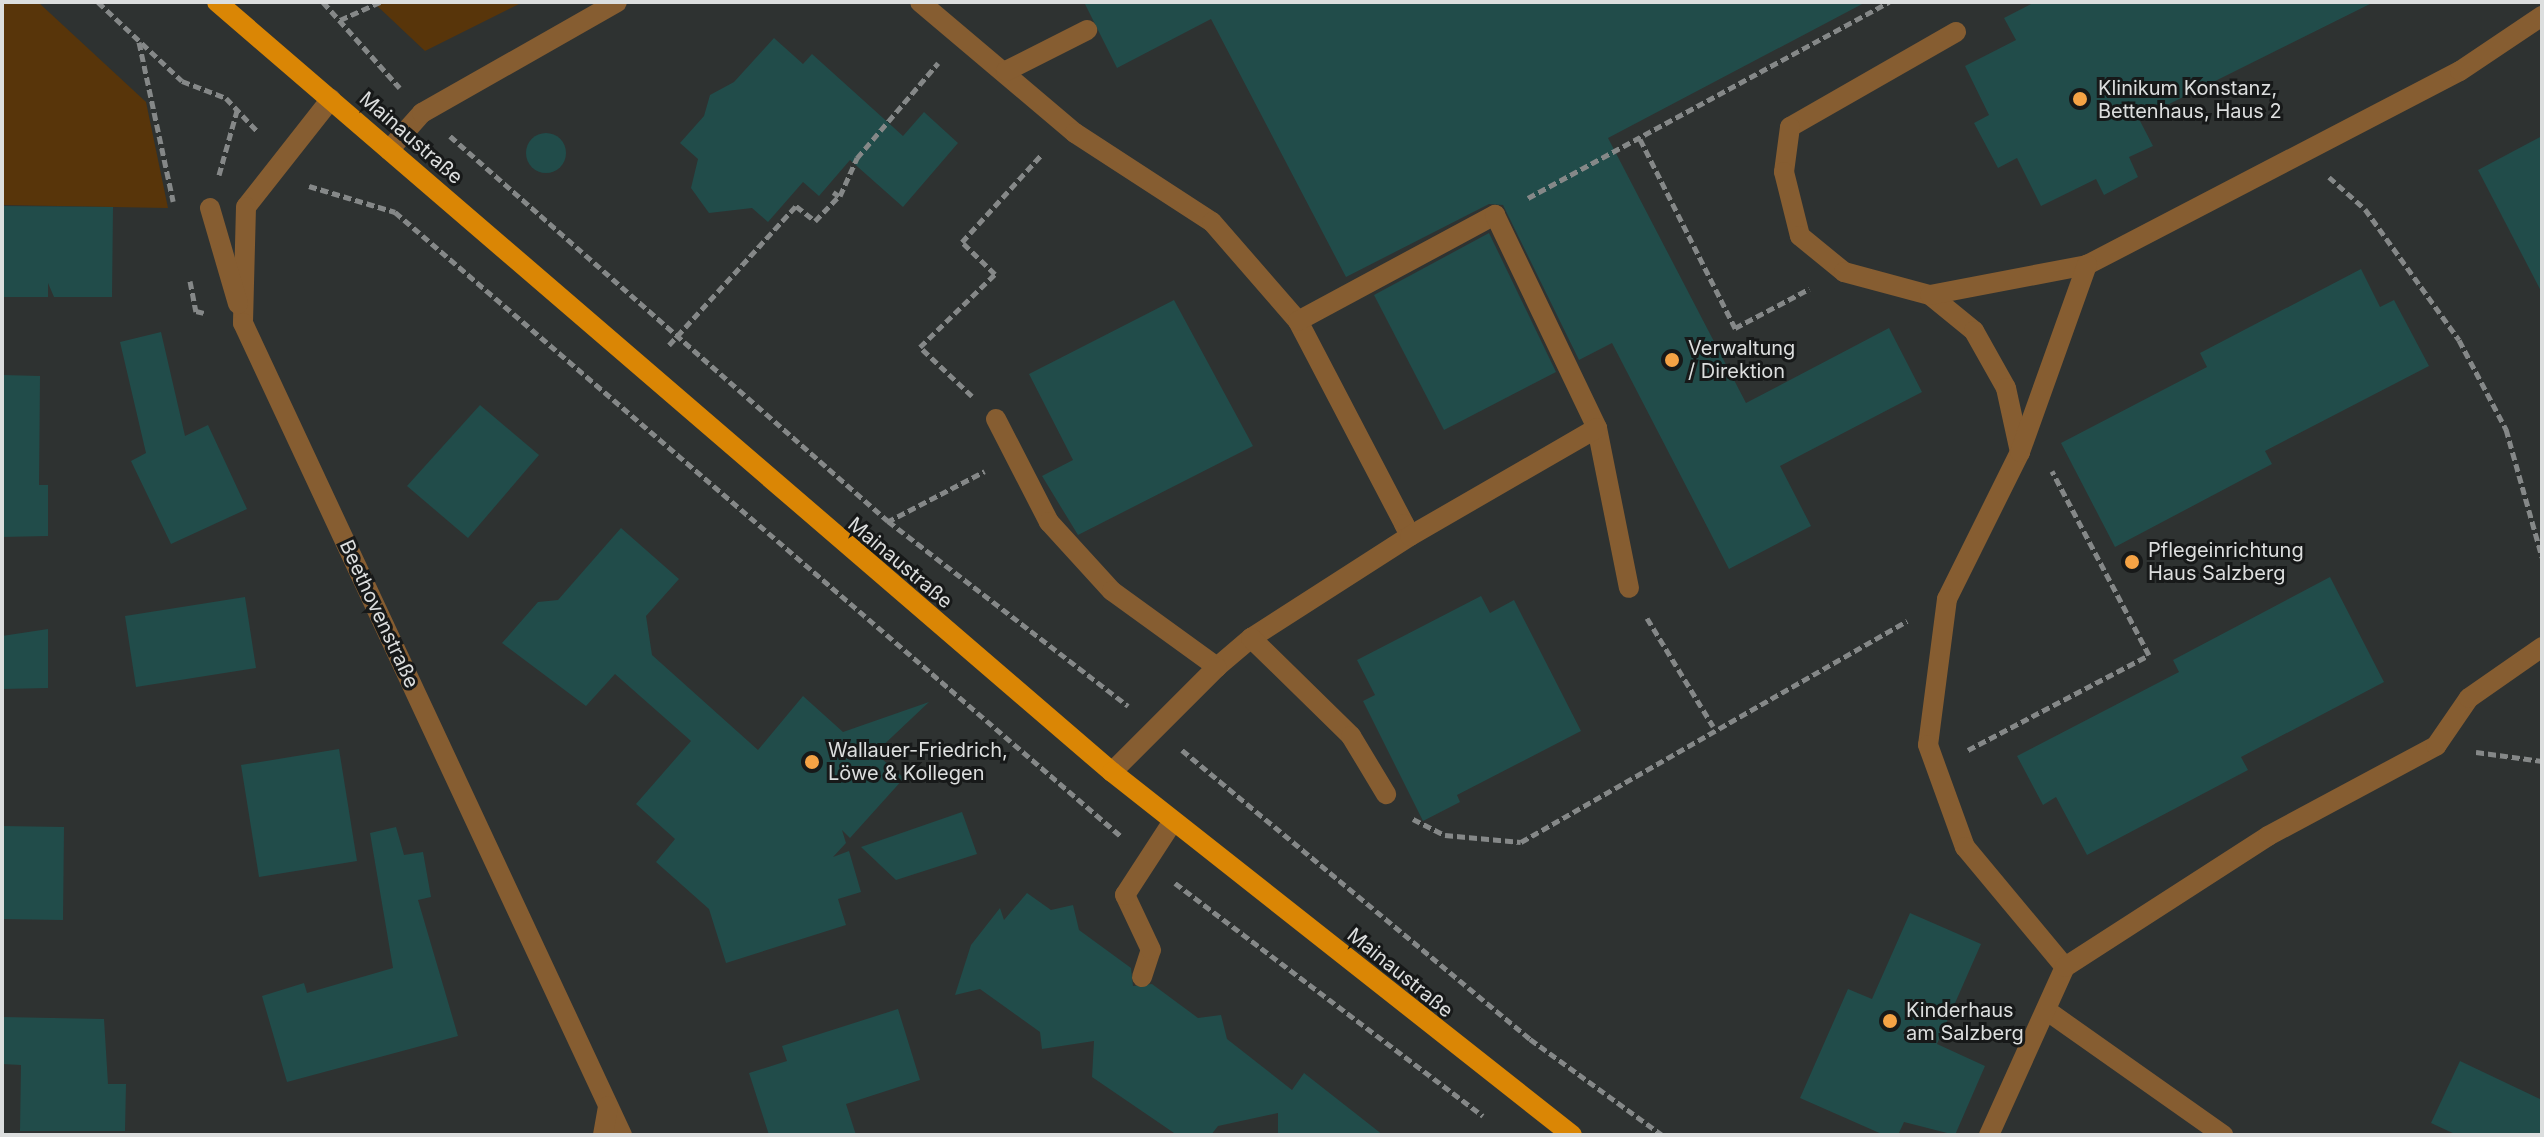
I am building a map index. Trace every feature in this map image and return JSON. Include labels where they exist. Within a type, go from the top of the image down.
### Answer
[{"type":"main road","name":"Mainaustraße","points":[[217,2],[856,558],[1112,772],[1572,1135]]},
{"type":"street","points":[[389,150],[422,113],[617,2]]},
{"type":"street","points":[[920,2],[1068,125],[1212,222],[1298,321],[1410,536]]},
{"type":"street","points":[[1930,295],[2087,265],[2460,71],[2542,16]]},
{"type":"street","points":[[1006,71],[1087,30]]},
{"type":"street","points":[[1956,32],[1790,127],[1784,172],[1800,236],[1844,272],[1930,295],[1974,331],[2006,388],[2020,452]]},
{"type":"street","name":"Beethovenstraße","points":[[331,99],[246,207],[243,323],[622,1135]]},
{"type":"street","points":[[210,208],[243,323]]},
{"type":"street","points":[[1298,321],[1495,215],[1597,428],[1629,588]]},
{"type":"street","points":[[2065,967],[1965,847],[1928,745],[1947,599],[2020,452],[2087,265]]},
{"type":"street","points":[[996,419],[1049,522],[1112,591],[1217,667]]},
{"type":"street","points":[[1112,772],[1152,725],[1251,638],[1410,536],[1597,428]]},
{"type":"street","points":[[1251,638],[1351,736],[1386,794]]},
{"type":"street","points":[[1989,1135],[2065,967],[2268,836],[2436,746],[2469,698],[2542,647]]},
{"type":"street","points":[[1142,977],[1151,950],[1125,895],[1146,858],[1173,821]]},
{"type":"street","points":[[2046,1010],[2223,1135]]},
{"type":"street","points":[[603,1135],[608,1106]]},
{"type":"path","points":[[98,2],[182,81],[238,107],[312,189],[395,212],[1240,939],[1497,1126]]},
{"type":"path","points":[[323,2],[422,113],[888,521],[1152,725],[1530,1039],[1662,1135]]},
{"type":"path","points":[[340,20],[380,2]]},
{"type":"path","points":[[1495,215],[1889,2]]},
{"type":"path","points":[[644,372],[796,206],[815,221],[839,196],[857,158],[962,35]]},
{"type":"path","points":[[210,208],[238,107]]},
{"type":"path","points":[[996,419],[920,347],[995,274],[962,242],[1068,125]]},
{"type":"path","points":[[1640,139],[1735,328],[1844,272]]},
{"type":"path","points":[[2301,153],[2365,209],[2459,340],[2506,429],[2542,557]]},
{"type":"path","points":[[833,192],[839,196]]},
{"type":"path","points":[[830,585],[888,521],[1015,456]]},
{"type":"path","points":[[1936,767],[2149,655],[2047,462]]},
{"type":"path","points":[[1629,588],[1713,726]]},
{"type":"path","points":[[1386,794],[1417,823],[1445,835],[1521,842],[1713,726],[1947,599]]},
{"type":"path","points":[[2436,746],[2542,761]]},
{"type":"shaded area","points":[[2,2],[38,2],[146,102],[168,208],[2,205]]},
{"type":"shaded area","points":[[373,2],[523,2],[425,51]]},
{"type":"building","points":[[1084,2],[1866,2],[1608,138],[1746,403],[1889,328],[1922,392],[1780,466],[1811,526],[1729,569],[1612,343],[1579,360],[1503,205],[1489,204],[1346,277],[1211,19],[1117,68]]},
{"type":"building","name":"Klinikum Konstanz, Bettenhaus, Haus 2","points":[[2035,2],[2374,2],[2139,119],[2153,146],[2129,157],[2138,177],[2104,195],[2096,179],[2041,206],[2017,158],[1998,168],[1974,123],[1989,115],[1965,66],[2016,40],[2004,18]]},
{"type":"building","points":[[774,38],[803,64],[812,54],[903,136],[924,112],[958,143],[903,207],[850,160],[819,196],[803,182],[768,222],[752,208],[709,213],[691,188],[698,159],[680,143],[704,116],[710,95],[734,82]]},
{"type":"building","points":[[546,133],[560,139],[566,153],[560,167],[546,173],[532,167],[526,153],[532,139]]},
{"type":"building","points":[[2542,136],[2542,293],[2478,170]]},
{"type":"building","points":[[2,206],[113,207],[112,297],[54,297],[48,283],[48,297],[2,297]]},
{"type":"building","points":[[1489,233],[1556,372],[1444,430],[1374,295]]},
{"type":"building","points":[[2361,269],[2380,307],[2394,300],[2429,366],[2265,451],[2272,464],[2115,547],[2061,443],[2207,367],[2200,353]]},
{"type":"building","points":[[1174,300],[1253,446],[1078,535],[1042,476],[1073,460],[1029,374]]},
{"type":"building","points":[[161,332],[185,436],[208,425],[247,509],[171,544],[131,461],[146,453],[120,342]]},
{"type":"building","points":[[2,375],[40,376],[39,485],[48,485],[48,536],[2,537]]},
{"type":"building","points":[[480,405],[539,455],[468,538],[407,486]]},
{"type":"building","points":[[621,528],[679,579],[646,616],[652,655],[758,750],[803,696],[843,732],[929,702],[875,753],[904,778],[850,838],[842,830],[846,843],[833,857],[849,851],[861,892],[838,899],[846,925],[726,963],[709,909],[656,862],[675,839],[636,804],[691,741],[615,674],[586,706],[502,643],[538,602],[558,600]]},
{"type":"building","points":[[2330,577],[2384,682],[2241,757],[2248,770],[2087,855],[2056,797],[2043,805],[2017,756],[2179,672],[2173,660]]},
{"type":"building","points":[[1481,596],[1490,613],[1514,600],[1581,731],[1457,795],[1460,802],[1423,821],[1363,701],[1375,695],[1357,660]]},
{"type":"building","points":[[245,597],[256,668],[136,687],[125,616]]},
{"type":"building","points":[[48,629],[48,688],[2,689],[2,636]]},
{"type":"building","points":[[339,749],[357,861],[259,877],[241,765]]},
{"type":"building","points":[[962,812],[977,854],[896,880],[861,847]]},
{"type":"building","points":[[2,826],[64,827],[63,920],[2,919]]},
{"type":"building","points":[[396,827],[404,855],[423,852],[431,897],[418,900],[458,1036],[287,1082],[262,996],[304,983],[307,993],[393,968],[370,833]]},
{"type":"building","points":[[1027,893],[1051,910],[1073,905],[1079,930],[1131,968],[1133,986],[1152,984],[1198,1018],[1221,1015],[1227,1039],[1292,1090],[1304,1073],[1383,1135],[1278,1135],[1278,1113],[1218,1126],[1211,1135],[1177,1135],[1092,1077],[1094,1041],[1042,1049],[1040,1032],[980,989],[955,995],[971,945],[1000,908],[1004,920]]},
{"type":"building","name":"Kinderhaus am Salzberg","points":[[1910,913],[1981,944],[1937,1044],[1985,1066],[1955,1135],[1904,1122],[1898,1135],[1884,1135],[1800,1098],[1848,989],[1872,999]]},
{"type":"building","points":[[898,1009],[920,1080],[846,1104],[856,1135],[769,1135],[749,1073],[787,1061],[782,1046]]},
{"type":"building","points":[[2,1017],[104,1019],[108,1084],[126,1084],[125,1131],[20,1131],[21,1065],[2,1064]]},
{"type":"building","points":[[2460,1061],[2542,1100],[2542,1135],[2457,1135],[2431,1123]]},
{"type":"place","name":"Klinikum Konstanz, Bettenhaus, Haus 2","points":[[2080,99]]},
{"type":"place","name":"Verwaltung / Direktion","points":[[1672,360]]},
{"type":"place","name":"Pflegeinrichtung Haus Salzberg","points":[[2132,562]]},
{"type":"place","name":"Wallauer-Friedrich, Löwe & Kollegen","points":[[812,762]]},
{"type":"place","name":"Kinderhaus am Salzberg","points":[[1890,1021]]}]
